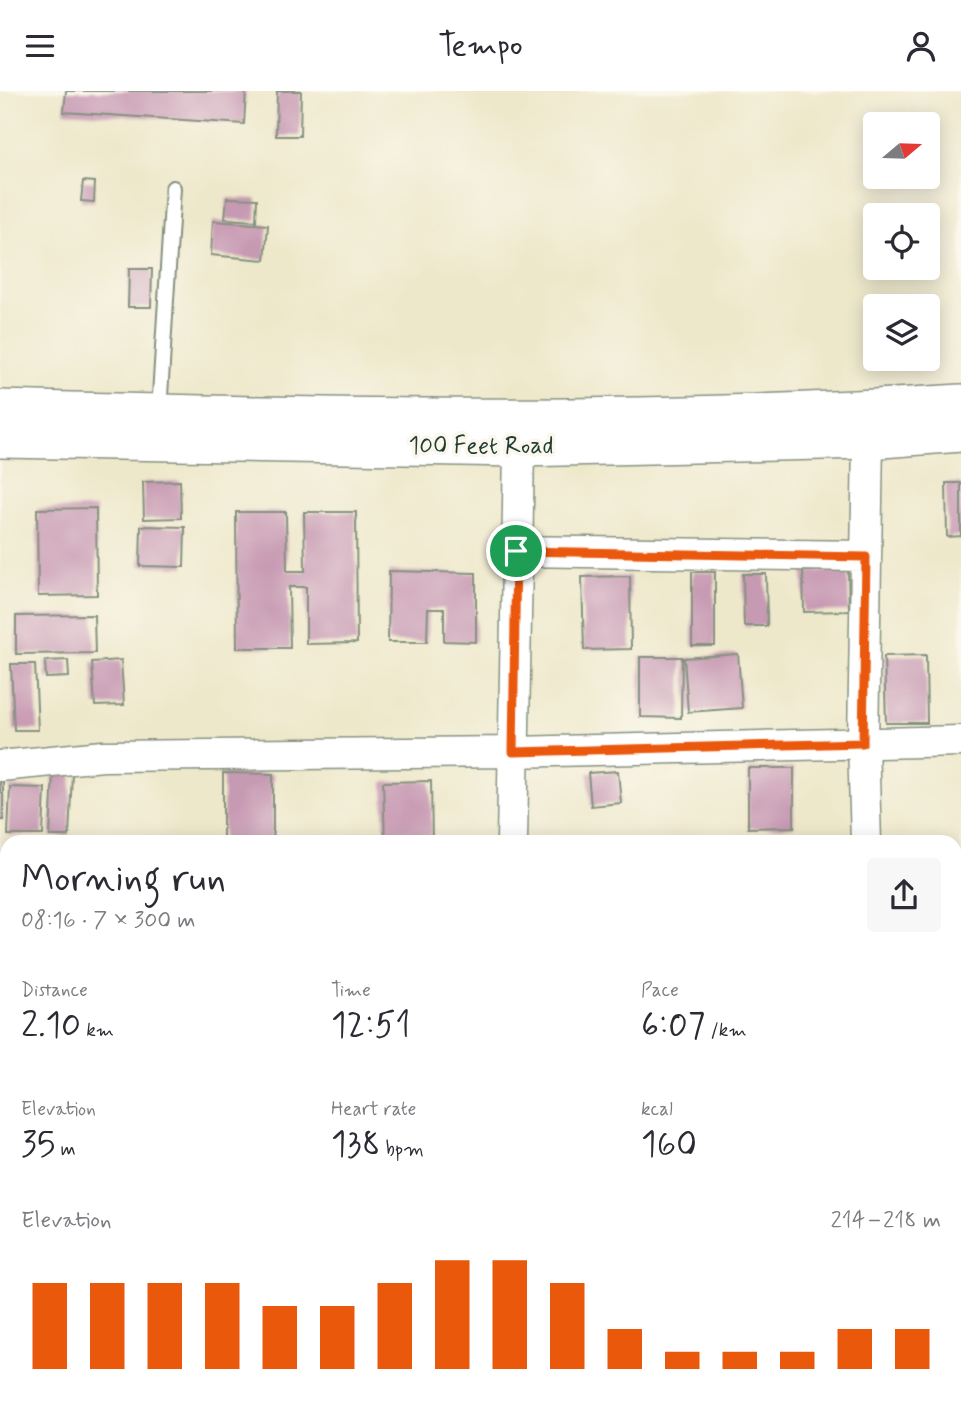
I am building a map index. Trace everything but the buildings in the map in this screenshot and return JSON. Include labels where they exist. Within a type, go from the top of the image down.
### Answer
[{"type":"street","name":"100 Feet Road","points":[[0,409],[159,414],[512,416],[796,412],[961,403]]},
{"type":"street","name":"100 Feet Road","points":[[0,439],[519,447],[868,440],[961,433]]},
{"type":"street","points":[[866,835],[863,743],[868,440]]},
{"type":"street","points":[[512,835],[519,447]]},
{"type":"street","points":[[516,551],[866,557]]},
{"type":"street","points":[[0,766],[103,756],[513,752],[961,741]]},
{"type":"lane","points":[[159,414],[173,188]]},
{"type":"route","points":[[516,551],[866,557],[863,743],[513,752],[516,551]]}]
